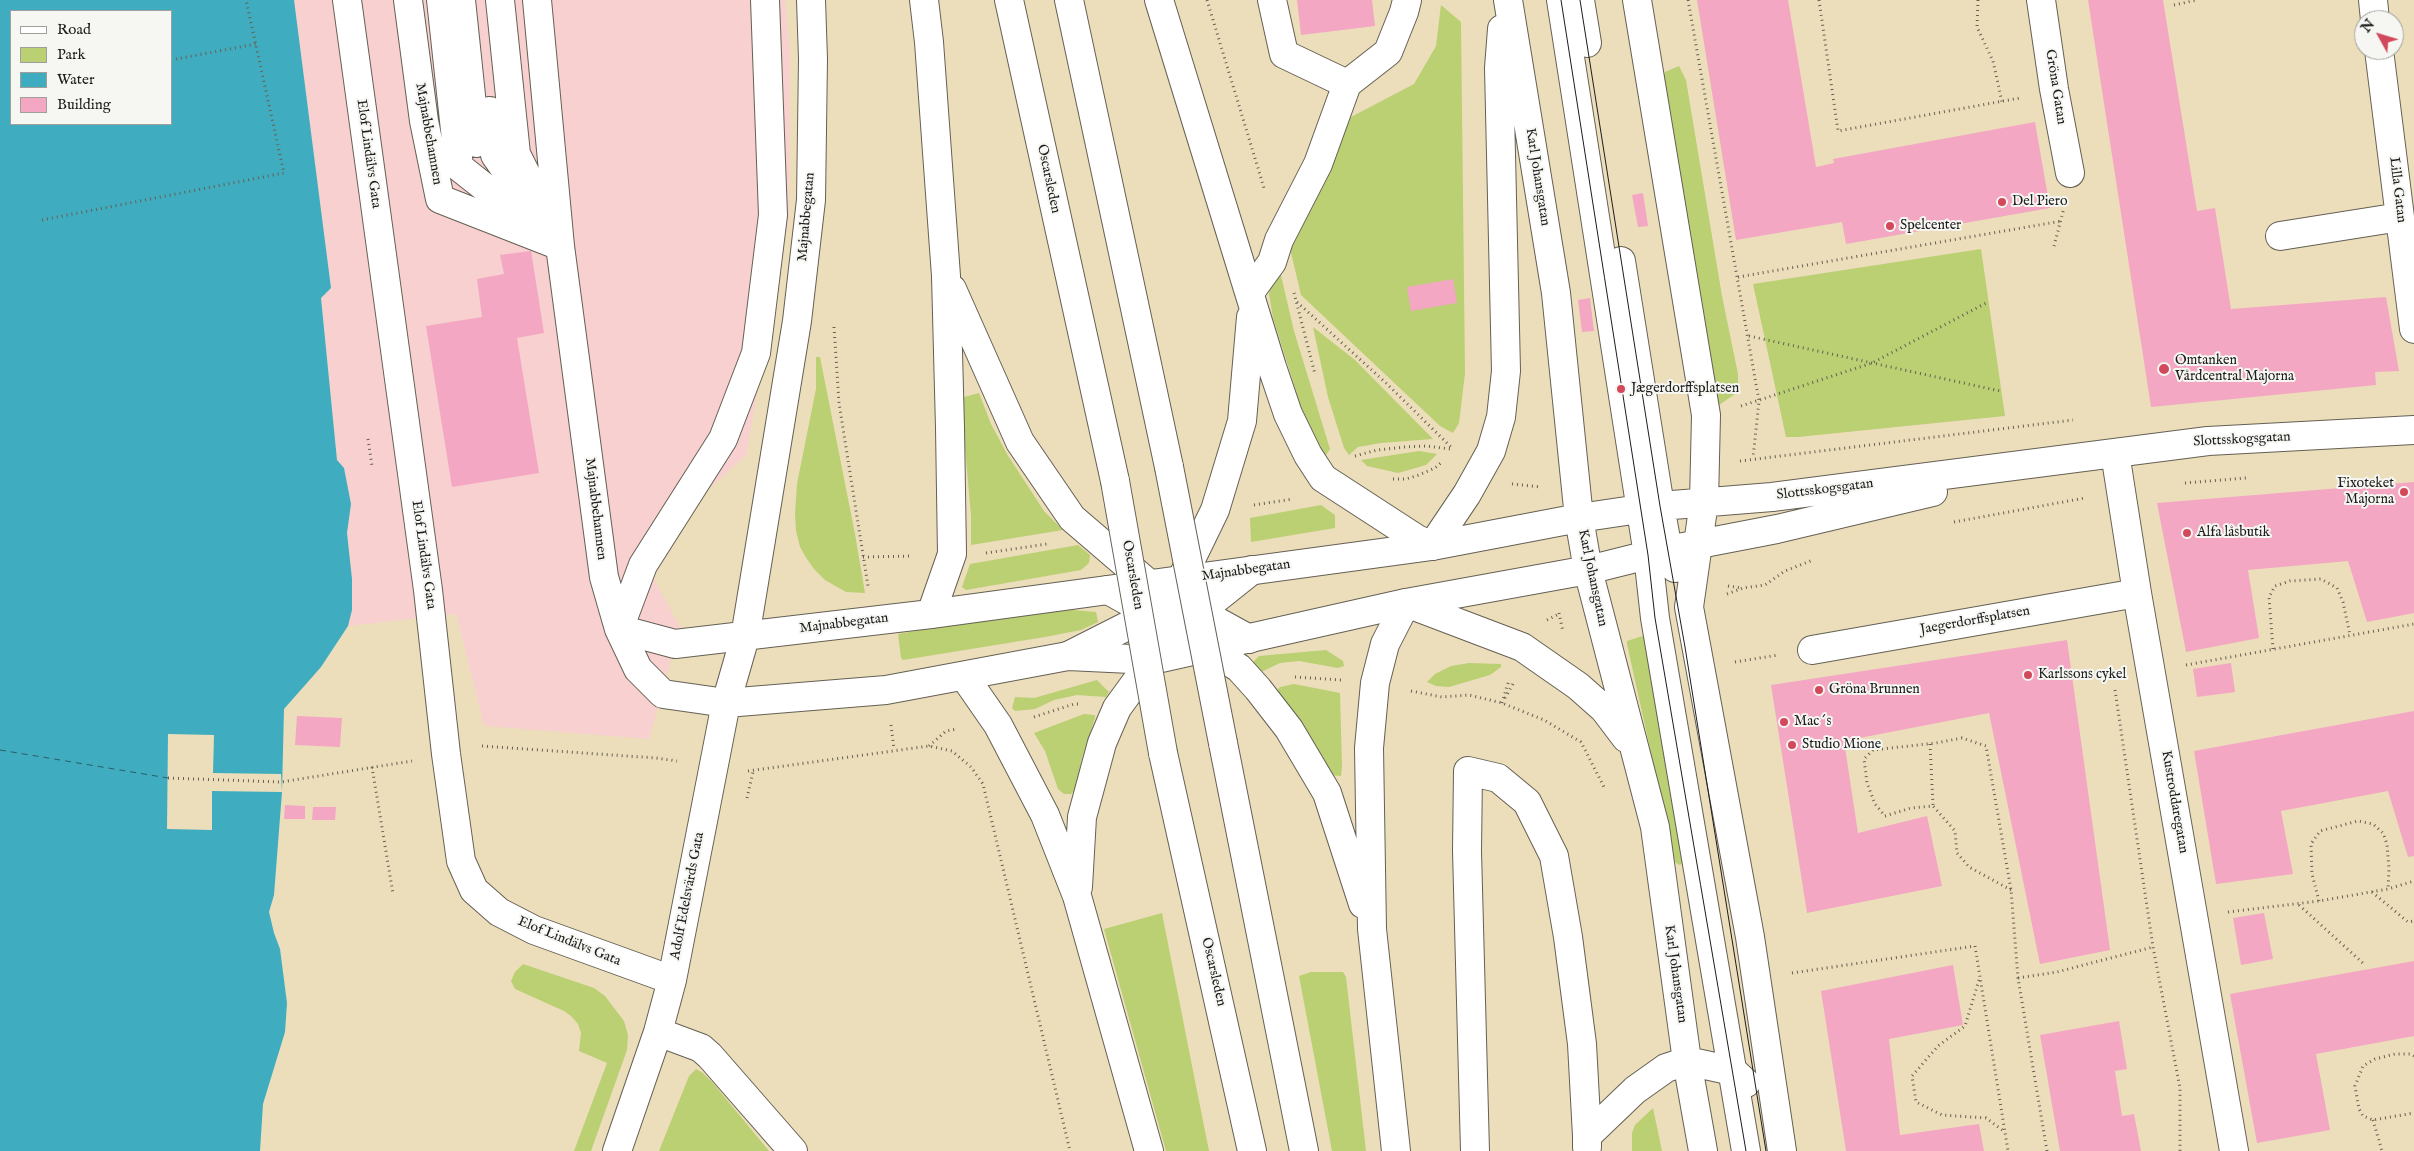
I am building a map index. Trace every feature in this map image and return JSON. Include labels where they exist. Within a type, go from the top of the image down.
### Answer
[{"type":"main road","name":"Elof Lindälvs Gata","points":[[347,0],[427,581],[446,754],[461,861],[474,890],[499,912],[534,930],[672,980]]},
{"type":"main road","name":"Majnabbehamnen","points":[[408,0],[424,120],[440,199],[560,246]]},
{"type":"main road","name":"Majnabbehamnen","points":[[424,0],[437,117],[449,188],[560,246]]},
{"type":"main road","name":"Majnabbehamnen","points":[[441,0],[459,167],[560,246]]},
{"type":"main road","points":[[461,0],[477,160],[560,246]]},
{"type":"main road","name":"Majnabbehamnen","points":[[478,0],[495,155],[560,246]]},
{"type":"main road","name":"Majnabbehamnen","points":[[500,0],[516,154],[560,246]]},
{"type":"main road","name":"Majnabbehamnen","points":[[537,0],[560,246],[604,577],[619,629],[638,669],[663,694],[726,703]]},
{"type":"main road","points":[[745,637],[675,644],[619,629],[643,565],[691,494],[723,439],[756,353],[773,215],[765,0]]},
{"type":"main road","name":"Majnabbegatan","points":[[811,0],[813,59],[811,200],[797,321],[745,637],[1108,590],[1162,594]]},
{"type":"main road","points":[[924,0],[929,42],[946,276],[952,554],[931,614]]},
{"type":"main road","name":"Oscarsleden","points":[[1009,0],[1114,481],[1164,753],[1252,1151]]},
{"type":"main road","points":[[1069,0],[1169,467],[1304,1151]]},
{"type":"main road","points":[[1159,0],[1288,414],[1308,455],[1323,478],[1417,539],[1432,546]]},
{"type":"main road","points":[[1272,0],[1284,54],[1347,84]]},
{"type":"main road","points":[[1162,594],[1215,510],[1242,421],[1250,335],[1251,291],[1272,262],[1279,240],[1318,164],[1347,84],[1388,52],[1407,0]]},
{"type":"main road","name":"Karl Johansgatan","points":[[1506,0],[1556,293],[1579,518],[1588,570],[1655,827],[1688,1061],[1704,1151]]},
{"type":"main road","name":"Karl Johansgatan","points":[[1432,546],[1467,494],[1485,461],[1501,417],[1506,371],[1499,68],[1506,0]]},
{"type":"main road","points":[[1561,0],[1658,552],[1655,618],[1746,1151]]},
{"type":"main road","points":[[1580,0],[1650,507]]},
{"type":"main road","points":[[1637,0],[1706,415],[1704,502],[1689,607]]},
{"type":"main road","name":"Gröna Gatan","points":[[2042,0],[2054,89],[2070,173]]},
{"type":"main road","name":"Lilla Gatan","points":[[2380,60],[2414,329]]},
{"type":"main road","points":[[2280,236],[2400,217]]},
{"type":"main road","points":[[946,276],[1020,442],[1072,518],[1162,594],[1188,621],[1206,648],[1239,668],[1289,729],[1327,793],[1372,930]]},
{"type":"main road","name":"Slottsskogsgatan","points":[[1588,570],[1658,552],[1777,529],[2071,460],[2115,452],[2208,441],[2414,430]]},
{"type":"main road","name":"Kustroddaregatan","points":[[2115,452],[2137,593],[2234,1151]]},
{"type":"main road","name":"Slottsskogsgatan","points":[[1579,518],[1650,507],[1772,497],[2071,460]]},
{"type":"main road","name":"Majnabbegatan","points":[[1068,656],[1162,594],[1252,570],[1432,546],[1579,518]]},
{"type":"main road","points":[[1658,552],[1689,607],[1750,937],[1782,1151]]},
{"type":"main road","points":[[1077,896],[1082,817],[1102,743],[1117,708],[1152,660],[1188,621],[1252,570]]},
{"type":"main road","points":[[726,703],[886,690],[1068,656],[1152,660],[1406,602],[1588,570]]},
{"type":"main road","name":"Jaegerdorffsplatsen","points":[[1812,650],[2137,593]]},
{"type":"main road","points":[[1406,602],[1522,647],[1578,686],[1604,709],[1634,747]]},
{"type":"main road","points":[[1396,1151],[1372,930],[1369,748],[1374,683],[1385,644],[1406,602]]},
{"type":"main road","points":[[1188,621],[1249,639]]},
{"type":"main road","name":"Adolf Edelsvärds Gata","points":[[617,1151],[658,1032],[672,980],[712,767],[726,703],[745,637]]},
{"type":"main road","points":[[964,676],[998,725],[1046,815],[1077,896],[1149,1151]]},
{"type":"main road","points":[[1476,1151],[1467,851],[1468,771],[1498,778],[1527,802],[1554,856],[1568,937],[1582,1044],[1587,1143]]},
{"type":"main road","points":[[658,1032],[701,1048],[792,1151]]},
{"type":"main road","points":[[1587,1143],[1635,1090],[1666,1068],[1688,1061],[1733,1071],[1777,1115]]},
{"type":"main road","points":[[1765,1151],[1777,1115]]},
{"type":"path","points":[[42,220],[284,173],[246,0]]},
{"type":"path","points":[[1207,0],[1279,240],[1316,376]]},
{"type":"path","points":[[1688,0],[1760,401],[1753,458]]},
{"type":"path","points":[[1819,0],[1838,131],[2002,102],[2054,89]]},
{"type":"path","points":[[1978,0],[1977,27],[1993,61],[2002,102]]},
{"type":"path","points":[[2174,5],[2197,0]]},
{"type":"path","points":[[172,60],[256,44]]},
{"type":"path","points":[[1738,277],[2062,221]]},
{"type":"path","points":[[1296,302],[1386,383],[1453,449],[1427,446],[1405,447],[1377,450],[1352,458]]},
{"type":"path","points":[[1760,401],[1872,363],[1988,302]]},
{"type":"path","points":[[834,317],[839,403],[874,620]]},
{"type":"path","points":[[1749,336],[2000,391]]},
{"type":"path","points":[[2273,649],[2269,597],[2276,586],[2290,580],[2321,579],[2337,588],[2350,635]]},
{"type":"path","points":[[2177,667],[2414,624]]},
{"type":"path","points":[[1734,662],[1812,650]]},
{"type":"path","points":[[2114,686],[2153,947],[2180,1088],[2180,1151]]},
{"type":"path","points":[[886,690],[894,749]]},
{"type":"path","points":[[1502,703],[1544,720],[1581,742],[1606,790]]},
{"type":"path","points":[[1933,806],[1910,808],[1885,816],[1875,804],[1870,790],[1864,759],[1873,750],[1930,744],[1962,738],[1986,746],[2011,890],[2018,978],[2047,1151]]},
{"type":"path","points":[[1930,744],[1933,806],[1955,832],[1957,853],[1969,868],[2011,890]]},
{"type":"path","points":[[168,778],[281,782],[484,746],[656,758],[753,772],[894,749],[929,746],[952,751],[971,767],[983,784],[1070,1151]]},
{"type":"path","points":[[372,767],[393,894]]},
{"type":"path","points":[[2319,902],[2312,874],[2311,844],[2320,831],[2358,821],[2373,824],[2382,833],[2386,844],[2389,869],[2388,889]]},
{"type":"path","points":[[2220,912],[2319,902],[2388,889],[2414,881]]},
{"type":"path","points":[[2371,892],[2408,922],[2414,921]]},
{"type":"path","points":[[2298,904],[2365,965]]},
{"type":"path","points":[[1790,974],[1974,946],[2008,1151]]},
{"type":"path","points":[[2018,978],[2057,972],[2153,947]]},
{"type":"path","points":[[1980,977],[1965,1026],[1938,1046],[1912,1076],[1916,1102],[1942,1115],[1986,1118],[2005,1132]]},
{"type":"path","points":[[2414,1056],[2411,1054],[2395,1054],[2375,1059],[2363,1066],[2355,1086],[2359,1109],[2363,1116],[2373,1120],[2414,1113]]},
{"type":"path","points":[[2373,1120],[2382,1151]]},
{"type":"shaded area","points":[[294,0],[785,0],[790,52],[789,217],[746,455],[687,509],[650,572],[680,627],[649,739],[484,726],[456,614],[348,626],[352,610],[352,579],[347,533],[351,504],[344,469],[337,460],[321,298],[331,288]]},
{"type":"green space","points":[[1441,5],[1461,22],[1465,373],[1459,423],[1453,433],[1440,426],[1301,295],[1289,244],[1351,117],[1414,84],[1436,46]]},
{"type":"green space","points":[[1679,66],[1686,80],[1722,296],[1738,374],[1738,392],[1719,405],[1664,76],[1665,72]]},
{"type":"green space","points":[[1981,249],[2005,416],[1786,437],[1753,284]]},
{"type":"green space","points":[[1279,267],[1294,331],[1330,449],[1326,455],[1317,447],[1306,423],[1273,318],[1269,294],[1271,281]]},
{"type":"green space","points":[[1313,327],[1355,360],[1433,439],[1381,443],[1358,447],[1349,455],[1344,448],[1328,397]]},
{"type":"green space","points":[[816,357],[820,357],[865,593],[846,592],[825,580],[805,556],[800,547],[796,531],[797,484],[816,389]]},
{"type":"green space","points":[[979,393],[991,424],[1007,454],[1044,511],[1063,530],[971,545],[971,516],[961,401],[964,397]]},
{"type":"green space","points":[[1419,451],[1437,454],[1426,465],[1398,473],[1367,466],[1361,460]]},
{"type":"green space","points":[[1321,505],[1335,515],[1335,528],[1251,542],[1250,518]]},
{"type":"green space","points":[[1078,545],[1090,555],[1089,563],[1081,570],[966,590],[962,587],[970,564]]},
{"type":"green space","points":[[1063,609],[1096,612],[1098,622],[1081,630],[1045,637],[903,660],[901,658],[898,634],[1020,613]]},
{"type":"green space","points":[[1649,634],[1685,863],[1679,865],[1675,862],[1627,644],[1627,641]]},
{"type":"green space","points":[[1326,650],[1343,661],[1344,666],[1338,668],[1299,661],[1280,663],[1255,675],[1250,665],[1259,656]]},
{"type":"green space","points":[[1469,663],[1501,664],[1501,667],[1490,675],[1449,687],[1436,686],[1427,682],[1435,674],[1451,666]]},
{"type":"green space","points":[[1097,680],[1109,692],[1106,697],[1077,695],[1054,700],[1035,709],[1015,711],[1012,708],[1015,697],[1034,698]]},
{"type":"green space","points":[[1294,684],[1340,693],[1341,776],[1329,775],[1272,696],[1280,687]]},
{"type":"green space","points":[[1084,714],[1095,715],[1095,718],[1082,758],[1076,789],[1071,794],[1064,794],[1058,789],[1045,751],[1034,733]]},
{"type":"green space","points":[[1162,913],[1209,1151],[1166,1151],[1104,929]]},
{"type":"green space","points":[[523,964],[594,988],[605,996],[624,1021],[628,1035],[627,1050],[591,1151],[574,1151],[607,1063],[579,1051],[581,1033],[578,1024],[571,1016],[515,989],[511,981],[515,972]]},
{"type":"green space","points":[[1311,972],[1343,972],[1346,977],[1366,1151],[1332,1151],[1299,976]]},
{"type":"green space","points":[[696,1069],[713,1083],[769,1151],[659,1151],[689,1076]]},
{"type":"green space","points":[[1653,1108],[1662,1151],[1632,1151],[1632,1133],[1635,1125]]},
{"type":"water","points":[[0,0],[294,0],[331,288],[321,298],[337,460],[344,468],[351,504],[347,533],[352,579],[352,610],[348,626],[321,667],[284,709],[282,792],[274,895],[269,912],[280,949],[287,1003],[285,1032],[263,1104],[260,1151],[0,1151]]},
{"type":"pier","points":[[168,734],[214,735],[213,773],[281,774],[282,792],[212,791],[212,830],[167,829]]},
{"type":"building","points":[[1297,0],[1372,0],[1375,26],[1301,35]]},
{"type":"building","points":[[1697,0],[1788,0],[1816,167],[1834,163],[1833,159],[2035,122],[2050,208],[1846,244],[1842,222],[1736,240]]},
{"type":"building","points":[[2088,0],[2163,0],[2197,211],[2215,208],[2231,309],[2386,297],[2399,371],[2375,372],[2376,385],[2151,407]]},
{"type":"building","points":[[1643,193],[1648,226],[1638,227],[1632,195]]},
{"type":"building","points":[[531,251],[544,333],[517,338],[539,473],[452,487],[426,326],[482,317],[477,279],[504,274],[500,255]]},
{"type":"building","points":[[1453,279],[1457,303],[1411,311],[1407,287]]},
{"type":"building","points":[[1590,298],[1594,331],[1582,332],[1578,300]]},
{"type":"building","points":[[2414,482],[2414,613],[2367,622],[2348,561],[2248,570],[2259,638],[2186,652],[2157,503]]},
{"type":"building","points":[[2067,640],[2110,950],[2040,964],[1989,713],[1844,741],[1858,833],[1927,816],[1942,886],[1807,913],[1771,685]]},
{"type":"building","points":[[2231,663],[2235,692],[2197,697],[2193,669]]},
{"type":"building","points":[[2414,711],[2414,856],[2408,857],[2388,791],[2281,811],[2293,874],[2216,884],[2194,751]]},
{"type":"building","points":[[297,716],[342,718],[340,747],[295,745]]},
{"type":"building","points":[[285,805],[305,806],[305,819],[284,819]]},
{"type":"building","points":[[313,807],[336,807],[335,820],[312,820]]},
{"type":"building","points":[[2264,913],[2273,959],[2241,965],[2233,918]]},
{"type":"building","points":[[2414,961],[2414,1036],[2316,1054],[2330,1130],[2257,1143],[2230,994]]},
{"type":"building","points":[[1953,965],[1963,1025],[1889,1039],[1900,1135],[1979,1124],[1984,1151],[1846,1151],[1821,991]]},
{"type":"building","points":[[2119,1021],[2127,1069],[2115,1071],[2122,1116],[2134,1114],[2141,1151],[2060,1151],[2040,1035]]},
{"type":"ferry route","points":[[0,750],[168,778]]},
{"type":"tram line","points":[[1561,0],[1648,555],[1655,618],[1746,1151]]},
{"type":"tram line","points":[[1580,0],[1660,506],[1685,647],[1766,1151]]},
{"type":"place","name":"Del Piero","points":[[2002,202]]},
{"type":"place","name":"Spelcenter","points":[[1890,226]]},
{"type":"place","name":"Omtanken Vårdcentral Majorna","points":[[2164,369]]},
{"type":"place","name":"Jægerdorffsplatsen","points":[[1621,389]]},
{"type":"place","name":"Fixoteket Majorna","points":[[2404,492]]},
{"type":"place","name":"Alfa låsbutik","points":[[2187,533]]},
{"type":"place","name":"Karlssons cykel","points":[[2028,675]]},
{"type":"place","name":"Gröna Brunnen","points":[[1819,690]]},
{"type":"place","name":"Mac´s","points":[[1784,722]]},
{"type":"place","name":"Studio Mione","points":[[1792,745]]}]
